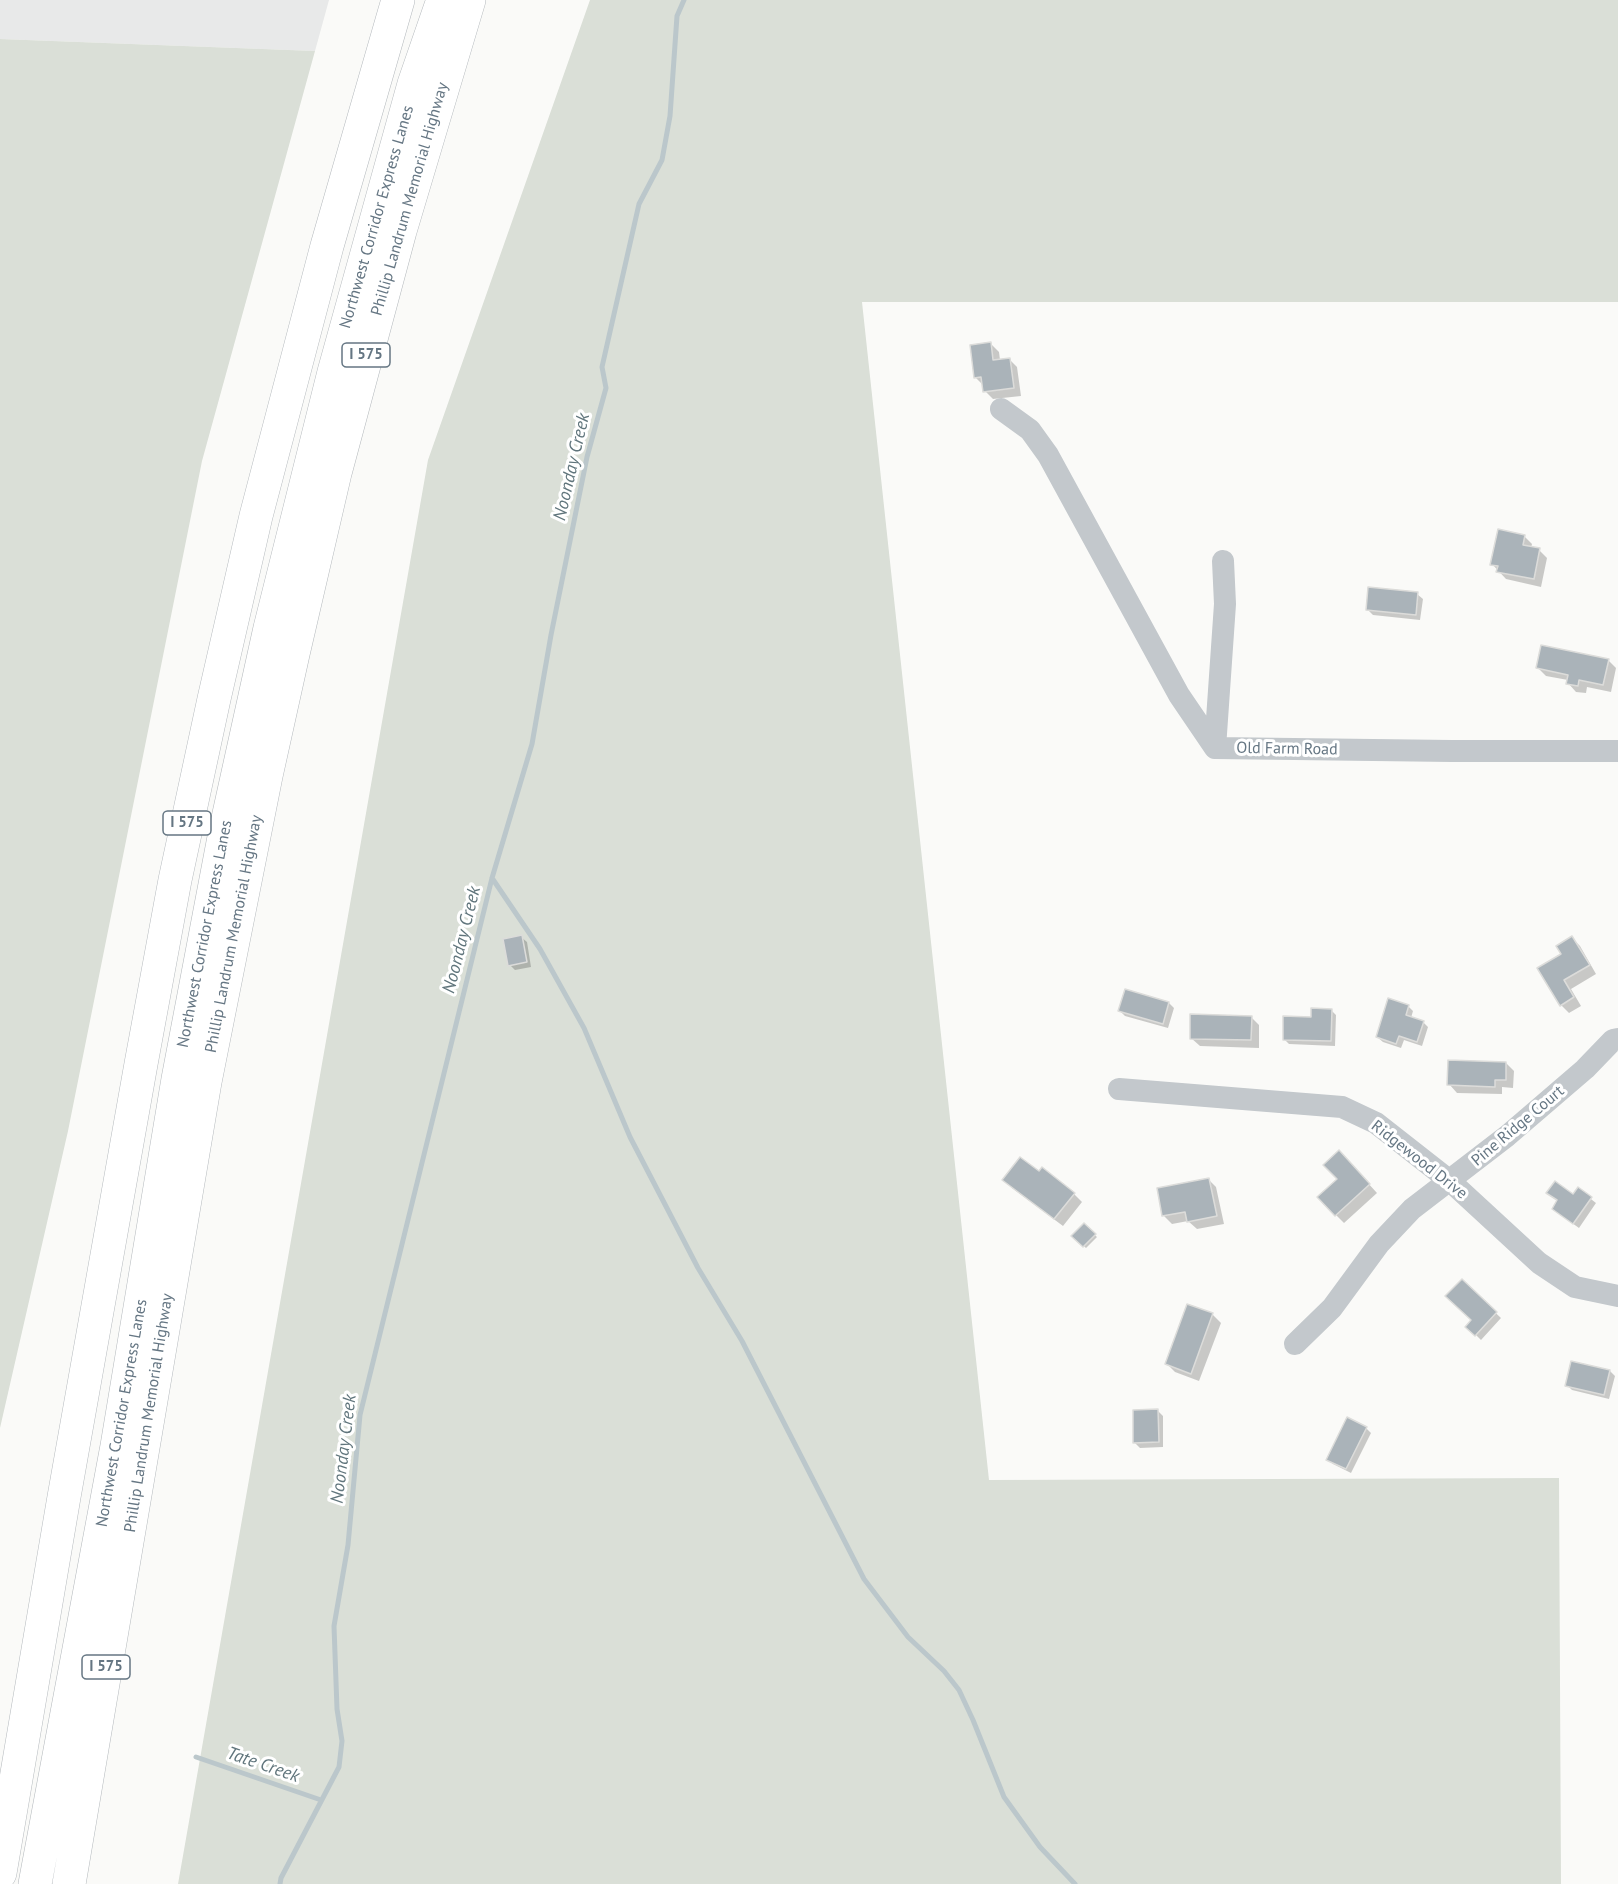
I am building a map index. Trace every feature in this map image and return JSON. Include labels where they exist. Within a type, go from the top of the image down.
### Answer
[{"type":"highway","points":[[351,159],[389,0]]},
{"type":"highway","name":"I 575","points":[[0,1873],[64,1497],[175,880],[213,699],[256,516],[327,246],[398,0]]},
{"type":"highway","name":"Northwest Corridor Express Lanes","points":[[35,1884],[117,1446],[178,1079],[225,832],[270,628],[334,372],[414,84],[443,0]]},
{"type":"highway","name":"Phillip Landrum Memorial Highway","points":[[69,1884],[205,1082],[273,745],[320,533],[373,331],[423,151],[469,0]]},
{"type":"street","name":"Old Farm Road","points":[[1001,410],[1030,430],[1048,455],[1179,695],[1215,748],[1618,751]]},
{"type":"street","points":[[1215,748],[1225,604],[1223,561]]},
{"type":"street","name":"Pine Ridge Court","points":[[1295,1344],[1332,1308],[1379,1244],[1412,1209],[1508,1136],[1585,1069],[1613,1041],[1618,1039]]},
{"type":"street","name":"Ridgewood Drive","points":[[1119,1089],[1342,1107],[1376,1123],[1450,1181],[1539,1263],[1575,1287],[1618,1296]]},
{"type":"shaded area","points":[[0,0],[329,0],[315,51],[0,39]]},
{"type":"shaded area","points":[[590,0],[1618,0],[1618,302],[862,302],[989,1480],[1559,1478],[1561,1884],[178,1884],[428,460]]},
{"type":"shaded area","points":[[0,39],[315,51],[202,461],[68,1131],[0,1428]]},
{"type":"building","points":[[991,342],[993,360],[1010,358],[1014,388],[983,392],[981,377],[974,378],[970,345]]},
{"type":"building","points":[[1498,529],[1525,535],[1523,545],[1540,548],[1534,579],[1496,572],[1498,566],[1490,565]]},
{"type":"building","points":[[1368,587],[1418,592],[1416,615],[1366,610]]},
{"type":"building","points":[[1541,645],[1609,659],[1603,685],[1579,680],[1578,686],[1566,684],[1568,675],[1536,668]]},
{"type":"building","points":[[522,935],[527,962],[508,966],[503,939]]},
{"type":"building","points":[[1572,936],[1590,965],[1564,980],[1574,997],[1560,1006],[1537,968],[1561,954],[1556,946]]},
{"type":"building","points":[[1125,989],[1169,1002],[1163,1024],[1118,1011]]},
{"type":"building","points":[[1388,998],[1409,1005],[1406,1015],[1424,1021],[1417,1042],[1399,1036],[1396,1044],[1376,1037]]},
{"type":"building","points":[[1311,1008],[1332,1009],[1331,1041],[1283,1040],[1283,1016],[1311,1017]]},
{"type":"building","points":[[1190,1014],[1252,1016],[1251,1040],[1190,1039]]},
{"type":"building","points":[[1448,1060],[1506,1062],[1506,1080],[1495,1080],[1495,1087],[1447,1085]]},
{"type":"building","points":[[1339,1150],[1370,1184],[1335,1216],[1317,1197],[1337,1179],[1323,1165]]},
{"type":"building","points":[[1020,1157],[1039,1171],[1042,1167],[1075,1193],[1054,1219],[1002,1180]]},
{"type":"building","points":[[1209,1178],[1217,1216],[1187,1222],[1185,1212],[1162,1216],[1157,1188]]},
{"type":"building","points":[[1555,1181],[1573,1194],[1578,1187],[1592,1197],[1573,1224],[1552,1209],[1557,1200],[1546,1193]]},
{"type":"building","points":[[1084,1223],[1096,1234],[1083,1247],[1071,1236]]},
{"type":"building","points":[[1462,1279],[1497,1312],[1475,1336],[1465,1327],[1471,1320],[1445,1296]]},
{"type":"building","points":[[1187,1304],[1213,1313],[1191,1374],[1165,1364]]},
{"type":"building","points":[[1571,1361],[1610,1370],[1604,1395],[1565,1386]]},
{"type":"building","points":[[1158,1409],[1159,1442],[1133,1443],[1133,1410]]},
{"type":"building","points":[[1347,1417],[1367,1427],[1346,1469],[1326,1460]]},
{"type":"waterway","name":"Noonday Creek","points":[[280,1884],[281,1878],[339,1767],[342,1741],[337,1709],[334,1626],[348,1545],[360,1415],[492,878],[532,744],[551,635],[587,457],[606,388],[602,367],[639,204],[662,160],[670,116],[677,16],[684,0]]},
{"type":"waterway","points":[[492,878],[540,949],[584,1028],[630,1137],[698,1268],[742,1341],[864,1579],[908,1637],[944,1671],[959,1690],[1004,1797],[1040,1847],[1075,1884]]},
{"type":"waterway","name":"Tate Creek","points":[[196,1757],[321,1800]]}]
